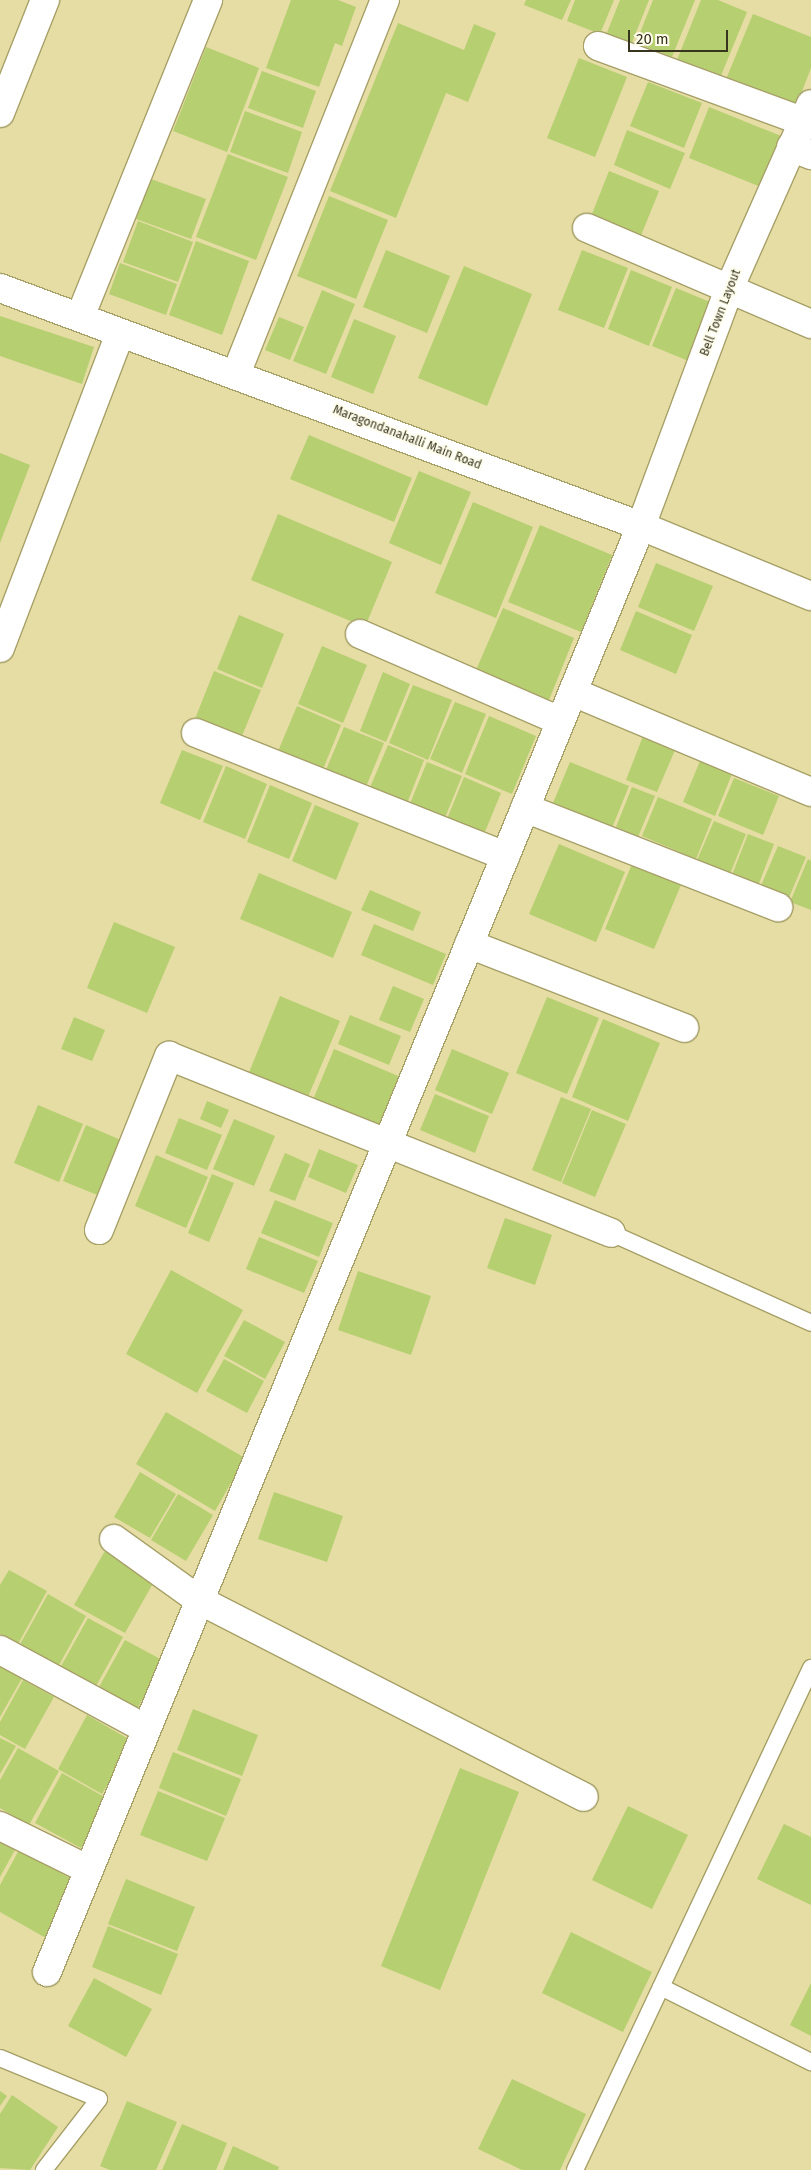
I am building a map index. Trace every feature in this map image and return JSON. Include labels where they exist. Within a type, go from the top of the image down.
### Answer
[{"type":"street","points":[[0,114],[45,0]]},
{"type":"street","points":[[80,317],[208,0]]},
{"type":"street","points":[[236,374],[385,0]]},
{"type":"street","points":[[598,46],[806,112]]},
{"type":"street","name":"Bell Town Layout","points":[[47,1972],[573,692],[640,526],[729,289],[801,151],[806,112]]},
{"type":"street","points":[[586,228],[811,324]]},
{"type":"street","name":"Maragondanahalli Main Road","points":[[0,288],[236,374],[640,526],[811,596]]},
{"type":"street","points":[[0,648],[120,333]]},
{"type":"street","points":[[360,634],[560,722]]},
{"type":"street","points":[[573,692],[811,792]]},
{"type":"street","points":[[196,733],[505,856]]},
{"type":"street","points":[[525,808],[778,907]]},
{"type":"street","points":[[469,944],[684,1028]]},
{"type":"street","points":[[100,1230],[169,1056],[611,1233]]},
{"type":"street","points":[[114,1539],[199,1600],[584,1797]]},
{"type":"street","points":[[0,1650],[146,1729]]},
{"type":"street","points":[[0,1826],[89,1870]]},
{"type":"lane","points":[[611,1233],[811,1323]]},
{"type":"lane","points":[[575,2170],[661,1987],[804,1699],[811,1668]]},
{"type":"lane","points":[[661,1987],[811,2062]]},
{"type":"lane","points":[[0,2058],[99,2099],[44,2170]]},
{"type":"building","points":[[291,0],[338,0],[356,7],[342,46],[335,43],[319,87],[266,68]]},
{"type":"building","points":[[526,0],[571,0],[562,20],[524,5]]},
{"type":"building","points":[[575,0],[614,0],[600,34],[567,21]]},
{"type":"building","points":[[620,0],[649,0],[631,45],[606,35]]},
{"type":"building","points":[[653,0],[695,0],[672,57],[636,43]]},
{"type":"building","points":[[701,0],[718,0],[747,12],[718,83],[675,65]]},
{"type":"building","points":[[753,14],[811,37],[811,68],[794,112],[724,84]]},
{"type":"building","points":[[398,23],[464,50],[474,24],[496,33],[468,102],[446,93],[396,218],[330,191]]},
{"type":"building","points":[[206,47],[259,68],[227,152],[173,131]]},
{"type":"building","points":[[579,58],[627,77],[595,157],[547,138]]},
{"type":"building","points":[[262,71],[316,91],[303,128],[248,108]]},
{"type":"building","points":[[648,82],[702,103],[684,148],[630,126]]},
{"type":"building","points":[[709,107],[786,138],[766,189],[689,158]]},
{"type":"building","points":[[245,111],[302,132],[288,173],[230,152]]},
{"type":"building","points":[[627,130],[685,153],[670,189],[614,165]]},
{"type":"building","points":[[228,154],[288,177],[256,260],[196,237]]},
{"type":"building","points":[[609,171],[659,191],[640,238],[590,219]]},
{"type":"building","points":[[151,179],[206,199],[191,239],[136,219]]},
{"type":"building","points":[[329,196],[388,220],[356,299],[297,276]]},
{"type":"building","points":[[138,221],[193,242],[178,282],[123,262]]},
{"type":"building","points":[[196,241],[249,261],[222,335],[169,315]]},
{"type":"building","points":[[386,250],[450,276],[427,333],[363,307]]},
{"type":"building","points":[[582,250],[628,268],[604,328],[558,310]]},
{"type":"building","points":[[120,263],[177,284],[166,315],[109,294]]},
{"type":"building","points":[[464,266],[532,294],[487,406],[418,378]]},
{"type":"building","points":[[631,270],[672,287],[649,346],[608,329]]},
{"type":"building","points":[[676,288],[715,304],[691,362],[652,346]]},
{"type":"building","points":[[322,290],[355,304],[326,374],[293,361]]},
{"type":"building","points":[[0,316],[94,347],[82,384],[0,356]]},
{"type":"building","points":[[279,317],[304,327],[290,360],[265,350]]},
{"type":"building","points":[[354,319],[396,336],[373,394],[331,377]]},
{"type":"building","points":[[309,435],[412,478],[394,522],[290,479]]},
{"type":"building","points":[[0,453],[30,465],[0,543]]},
{"type":"building","points":[[419,471],[471,492],[441,565],[389,543]]},
{"type":"building","points":[[473,502],[533,527],[496,618],[435,593]]},
{"type":"building","points":[[278,514],[392,562],[365,627],[251,580]]},
{"type":"building","points":[[540,525],[612,555],[581,632],[508,602]]},
{"type":"building","points":[[656,563],[713,586],[694,631],[638,607]]},
{"type":"building","points":[[503,608],[574,638],[549,700],[476,670]]},
{"type":"building","points":[[636,611],[692,635],[676,674],[620,650]]},
{"type":"building","points":[[239,615],[284,634],[262,688],[217,669]]},
{"type":"building","points":[[322,646],[367,665],[343,723],[298,704]]},
{"type":"building","points":[[214,671],[261,690],[239,743],[193,724]]},
{"type":"building","points":[[383,672],[410,684],[386,742],[360,731]]},
{"type":"building","points":[[413,685],[452,700],[428,760],[389,743]]},
{"type":"building","points":[[455,702],[486,714],[462,773],[430,759]]},
{"type":"building","points":[[297,706],[341,725],[321,774],[276,756]]},
{"type":"building","points":[[489,716],[536,736],[512,794],[465,774]]},
{"type":"building","points":[[344,727],[384,743],[363,794],[323,777]]},
{"type":"building","points":[[643,736],[675,750],[657,792],[626,780]]},
{"type":"building","points":[[388,745],[424,760],[406,806],[369,790]]},
{"type":"building","points":[[182,750],[223,766],[200,820],[160,803]]},
{"type":"building","points":[[700,761],[732,774],[715,816],[683,802]]},
{"type":"building","points":[[427,762],[462,776],[444,820],[409,806]]},
{"type":"building","points":[[570,762],[629,786],[612,828],[553,803]]},
{"type":"building","points":[[226,766],[267,784],[245,839],[203,822]]},
{"type":"building","points":[[464,777],[501,793],[482,839],[445,824]]},
{"type":"building","points":[[734,778],[779,796],[763,835],[718,816]]},
{"type":"building","points":[[270,785],[312,803],[289,859],[247,842]]},
{"type":"building","points":[[632,787],[655,796],[638,837],[616,827]]},
{"type":"building","points":[[658,797],[712,819],[696,859],[642,836]]},
{"type":"building","points":[[315,805],[359,823],[336,880],[292,861]]},
{"type":"building","points":[[714,821],[746,834],[730,874],[697,860]]},
{"type":"building","points":[[748,834],[774,844],[758,886],[732,875]]},
{"type":"building","points":[[559,844],[625,872],[596,942],[529,914]]},
{"type":"building","points":[[778,846],[806,857],[788,900],[760,888]]},
{"type":"building","points":[[808,859],[811,861],[811,910],[790,902]]},
{"type":"building","points":[[632,864],[681,885],[654,949],[605,929]]},
{"type":"building","points":[[259,873],[352,912],[333,958],[240,919]]},
{"type":"building","points":[[370,890],[421,912],[413,931],[361,910]]},
{"type":"building","points":[[114,922],[175,947],[147,1013],[87,988]]},
{"type":"building","points":[[374,924],[446,954],[433,985],[361,955]]},
{"type":"building","points":[[393,986],[424,999],[410,1032],[379,1020]]},
{"type":"building","points":[[280,996],[340,1021],[305,1104],[246,1080]]},
{"type":"building","points":[[547,997],[599,1018],[567,1094],[516,1073]]},
{"type":"building","points":[[350,1015],[401,1036],[389,1065],[338,1044]]},
{"type":"building","points":[[74,1017],[105,1030],[92,1061],[61,1049]]},
{"type":"building","points":[[603,1019],[660,1043],[628,1121],[572,1097]]},
{"type":"building","points":[[334,1049],[403,1078],[379,1136],[310,1107]]},
{"type":"building","points":[[452,1049],[509,1073],[492,1114],[435,1090]]},
{"type":"building","points":[[435,1094],[489,1116],[475,1153],[420,1130]]},
{"type":"building","points":[[561,1097],[591,1109],[561,1182],[532,1170]]},
{"type":"building","points":[[207,1101],[229,1110],[221,1128],[200,1119]]},
{"type":"building","points":[[38,1105],[83,1124],[59,1182],[14,1163]]},
{"type":"building","points":[[592,1110],[626,1124],[595,1197],[562,1183]]},
{"type":"building","points":[[179,1118],[222,1135],[207,1170],[165,1153]]},
{"type":"building","points":[[234,1119],[275,1136],[254,1186],[213,1169]]},
{"type":"building","points":[[86,1125],[130,1144],[107,1199],[63,1181]]},
{"type":"building","points":[[319,1149],[358,1165],[346,1193],[308,1177]]},
{"type":"building","points":[[285,1153],[310,1164],[295,1201],[269,1191]]},
{"type":"building","points":[[156,1155],[208,1177],[186,1228],[135,1206]]},
{"type":"building","points":[[212,1174],[234,1183],[209,1242],[188,1233]]},
{"type":"building","points":[[275,1200],[333,1223],[319,1257],[261,1233]]},
{"type":"building","points":[[505,1218],[552,1235],[535,1285],[487,1268]]},
{"type":"building","points":[[259,1237],[318,1261],[304,1293],[246,1269]]},
{"type":"building","points":[[171,1270],[243,1310],[197,1393],[126,1354]]},
{"type":"building","points":[[358,1271],[431,1296],[411,1355],[338,1330]]},
{"type":"building","points":[[244,1320],[285,1342],[265,1379],[224,1356]]},
{"type":"building","points":[[224,1359],[264,1381],[247,1413],[206,1391]]},
{"type":"building","points":[[166,1412],[245,1458],[215,1511],[136,1464]]},
{"type":"building","points":[[140,1472],[176,1494],[150,1538],[114,1517]]},
{"type":"building","points":[[274,1492],[343,1516],[327,1562],[258,1539]]},
{"type":"building","points":[[178,1494],[213,1515],[186,1561],[151,1540]]},
{"type":"building","points":[[106,1549],[156,1578],[125,1633],[74,1605]]},
{"type":"building","points":[[9,1570],[47,1591],[18,1644],[0,1634],[0,1585]]},
{"type":"building","points":[[48,1594],[86,1616],[58,1667],[19,1646]]},
{"type":"building","points":[[88,1618],[123,1637],[95,1688],[60,1668]]},
{"type":"building","points":[[125,1640],[164,1661],[137,1709],[99,1687]]},
{"type":"building","points":[[0,1666],[22,1678],[0,1717]]},
{"type":"building","points":[[23,1680],[54,1697],[25,1749],[0,1735],[0,1722]]},
{"type":"building","points":[[193,1709],[258,1735],[242,1776],[177,1750]]},
{"type":"building","points":[[87,1715],[132,1741],[102,1794],[58,1769]]},
{"type":"building","points":[[0,1738],[16,1746],[0,1774]]},
{"type":"building","points":[[18,1748],[59,1771],[29,1825],[0,1808],[0,1780]]},
{"type":"building","points":[[173,1752],[241,1779],[226,1816],[159,1788]]},
{"type":"building","points":[[460,1768],[519,1792],[440,1990],[381,1966]]},
{"type":"building","points":[[62,1773],[108,1799],[81,1848],[35,1823]]},
{"type":"building","points":[[158,1791],[225,1818],[207,1861],[140,1835]]},
{"type":"building","points":[[628,1806],[688,1835],[652,1909],[592,1880]]},
{"type":"building","points":[[784,1824],[811,1837],[811,1905],[757,1879]]},
{"type":"building","points":[[0,1839],[16,1848],[0,1877]]},
{"type":"building","points":[[19,1850],[77,1882],[46,1938],[0,1912],[0,1885]]},
{"type":"building","points":[[126,1879],[195,1907],[177,1951],[108,1924]]},
{"type":"building","points":[[108,1926],[178,1954],[161,1995],[92,1967]]},
{"type":"building","points":[[571,1932],[652,1972],[623,2032],[542,1993]]},
{"type":"building","points":[[94,1978],[152,2009],[126,2057],[68,2026]]},
{"type":"building","points":[[811,1983],[811,2036],[790,2025]]},
{"type":"building","points":[[512,2079],[586,2114],[560,2170],[522,2170],[478,2149]]},
{"type":"building","points":[[0,2091],[7,2096],[0,2106]]},
{"type":"building","points":[[12,2095],[58,2127],[30,2170],[0,2168],[0,2114]]},
{"type":"building","points":[[127,2101],[177,2122],[156,2170],[110,2170],[100,2166]]},
{"type":"building","points":[[182,2124],[227,2143],[216,2170],[162,2170]]},
{"type":"building","points":[[233,2146],[279,2167],[278,2170],[223,2170]]}]
